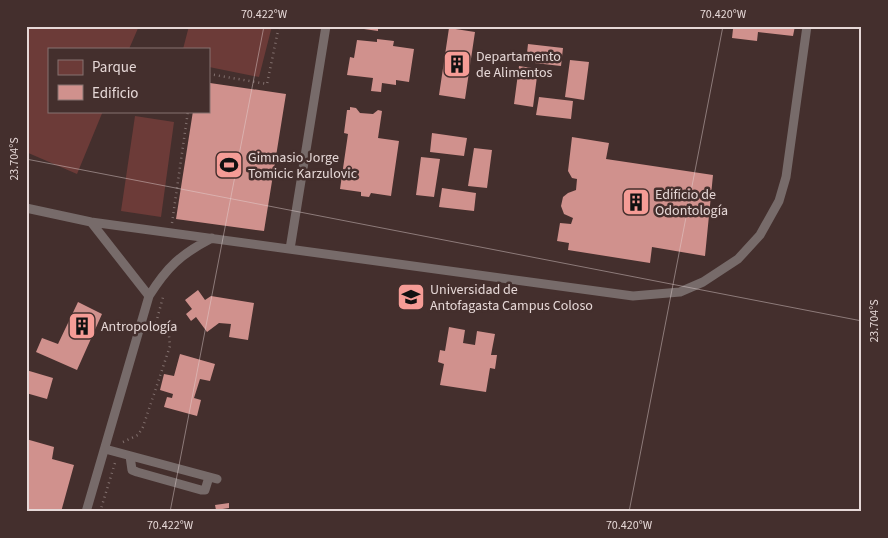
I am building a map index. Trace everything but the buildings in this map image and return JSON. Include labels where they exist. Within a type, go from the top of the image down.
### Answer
[{"type":"lane","points":[[290,249],[326,26]]},
{"type":"lane","points":[[26,208],[91,222],[632,296],[680,292],[738,259],[760,235],[780,201],[786,177],[807,26]]},
{"type":"lane","points":[[91,222],[150,296]]},
{"type":"lane","points":[[86,512],[150,296],[163,274],[179,259],[197,246],[213,238]]},
{"type":"lane","points":[[105,449],[213,478],[205,490],[201,490],[132,470],[130,456]]},
{"type":"path","points":[[210,74],[268,84],[279,26]]},
{"type":"path","points":[[171,232],[188,112]]},
{"type":"path","points":[[100,512],[121,444],[138,435],[143,427],[170,346],[169,336],[156,323],[164,294]]},
{"type":"green space","points":[[26,26],[139,26],[129,48],[48,48],[48,112],[103,112],[77,174],[26,152]]},
{"type":"green space","points":[[189,26],[272,26],[259,77],[210,67],[210,48],[183,48]]},
{"type":"green space","points":[[135,116],[174,122],[161,217],[121,211]]},
{"type":"place","name":"Departamento de Alimentos","points":[[457,64]]},
{"type":"place","name":"Gimnasio Jorge Tomicic Karzulovic","points":[[229,165]]},
{"type":"place","name":"Edificio de Odontología","points":[[636,202]]},
{"type":"place","name":"Universidad de Antofagasta Campus Coloso","points":[[411,297]]},
{"type":"place","name":"Antropología","points":[[82,326]]}]
